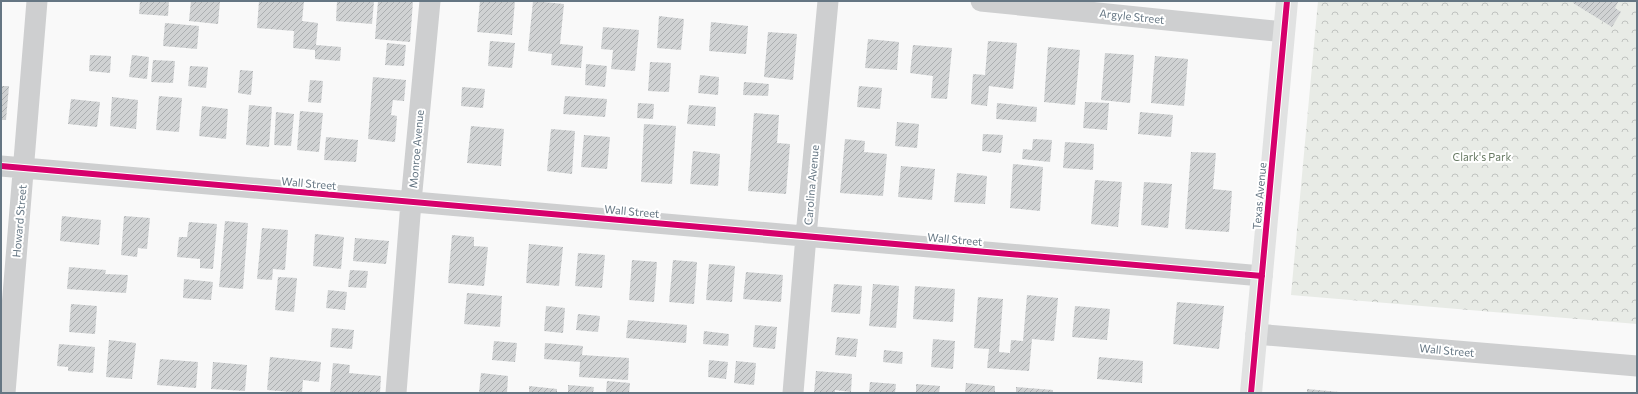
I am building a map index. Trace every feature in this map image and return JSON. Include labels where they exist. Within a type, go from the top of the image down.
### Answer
[{"type":"street","name":"Howard Street","points":[[5,393],[37,1]]},
{"type":"street","name":"Monroe Avenue","points":[[396,393],[411,202],[430,1]]},
{"type":"street","name":"Carolina Avenue","points":[[793,393],[828,1]]},
{"type":"street","name":"Argyle Street","points":[[981,1],[1284,32]]},
{"type":"street","name":"Texas Avenue","points":[[1251,393],[1287,1]]},
{"type":"street","name":"Wall Street","points":[[1,166],[1262,276]]},
{"type":"street","name":"Wall Street","points":[[1256,334],[1637,366]]},
{"type":"green space","name":"Clark's Park","points":[[1318,1],[1637,1],[1637,324],[1291,295]]},
{"type":"building","points":[[140,1],[169,1],[168,16],[139,14]]},
{"type":"building","points":[[191,1],[220,1],[218,24],[189,21]]},
{"type":"building","points":[[259,1],[304,1],[302,21],[318,23],[316,45],[341,47],[340,61],[315,59],[315,50],[293,48],[294,31],[257,28]]},
{"type":"building","points":[[337,1],[374,1],[372,24],[336,21]]},
{"type":"building","points":[[378,1],[413,1],[410,42],[375,39]]},
{"type":"building","points":[[480,1],[515,1],[512,35],[477,32]]},
{"type":"building","points":[[533,1],[564,4],[560,44],[583,46],[581,68],[551,65],[552,54],[528,51]]},
{"type":"building","points":[[1575,1],[1616,1],[1618,2],[1615,8],[1621,12],[1612,27],[1573,3]]},
{"type":"building","points":[[659,16],[684,19],[681,50],[657,48]]},
{"type":"building","points":[[711,22],[748,26],[746,54],[709,51]]},
{"type":"building","points":[[165,23],[199,26],[197,49],[163,46]]},
{"type":"building","points":[[603,27],[639,30],[635,71],[611,69],[613,50],[601,49]]},
{"type":"building","points":[[768,32],[797,34],[793,80],[764,77]]},
{"type":"building","points":[[868,39],[899,42],[897,70],[865,68]]},
{"type":"building","points":[[490,41],[515,43],[512,68],[488,66]]},
{"type":"building","points":[[988,41],[1017,43],[1013,89],[989,86],[987,106],[971,104],[973,74],[985,75]]},
{"type":"building","points":[[387,43],[406,45],[404,66],[385,65]]},
{"type":"building","points":[[913,45],[952,48],[947,99],[931,98],[933,76],[910,73]]},
{"type":"building","points":[[1048,47],[1080,50],[1075,105],[1044,102]]},
{"type":"building","points":[[1105,53],[1134,55],[1130,103],[1101,100]]},
{"type":"building","points":[[90,55],[111,56],[110,73],[89,71]]},
{"type":"building","points":[[132,55],[149,57],[147,79],[129,77]]},
{"type":"building","points":[[1155,56],[1188,59],[1184,106],[1151,103]]},
{"type":"building","points":[[153,60],[175,61],[173,83],[151,82]]},
{"type":"building","points":[[650,62],[671,63],[669,92],[648,91]]},
{"type":"building","points":[[586,64],[607,66],[605,87],[585,85]]},
{"type":"building","points":[[190,66],[208,67],[206,88],[188,86]]},
{"type":"building","points":[[240,70],[253,71],[251,95],[238,93]]},
{"type":"building","points":[[700,75],[719,77],[718,95],[698,93]]},
{"type":"building","points":[[373,77],[406,80],[404,101],[393,100],[391,115],[397,116],[395,142],[368,139]]},
{"type":"building","points":[[310,80],[323,81],[321,103],[308,102]]},
{"type":"building","points":[[744,82],[769,84],[768,96],[743,95]]},
{"type":"building","points":[[1,86],[9,86],[6,120],[1,120]]},
{"type":"building","points":[[859,86],[882,88],[880,109],[857,107]]},
{"type":"building","points":[[462,87],[485,89],[483,108],[461,106]]},
{"type":"building","points":[[159,96],[182,98],[179,132],[156,130]]},
{"type":"building","points":[[565,96],[607,99],[605,117],[563,114]]},
{"type":"building","points":[[112,97],[138,100],[136,129],[110,126]]},
{"type":"building","points":[[71,99],[100,102],[97,127],[68,124]]},
{"type":"building","points":[[1085,102],[1109,103],[1107,130],[1083,128]]},
{"type":"building","points":[[638,103],[654,104],[653,119],[637,118]]},
{"type":"building","points":[[997,103],[1037,107],[1036,122],[996,119]]},
{"type":"building","points":[[249,105],[272,107],[269,147],[246,145]]},
{"type":"building","points":[[689,105],[716,107],[715,126],[687,124]]},
{"type":"building","points":[[202,106],[228,109],[226,139],[199,136]]},
{"type":"building","points":[[300,111],[323,113],[319,152],[297,150]]},
{"type":"building","points":[[276,112],[294,114],[291,146],[274,145]]},
{"type":"building","points":[[1140,112],[1173,115],[1171,137],[1138,134]]},
{"type":"building","points":[[754,113],[779,115],[777,143],[790,144],[786,194],[748,191]]},
{"type":"building","points":[[897,122],[919,124],[917,148],[895,146]]},
{"type":"building","points":[[644,124],[676,126],[672,184],[641,182]]},
{"type":"building","points":[[471,126],[504,129],[501,166],[467,163]]},
{"type":"building","points":[[551,129],[575,131],[572,174],[547,171]]},
{"type":"building","points":[[983,134],[1003,135],[1001,153],[982,151]]},
{"type":"building","points":[[584,135],[610,137],[607,169],[581,167]]},
{"type":"building","points":[[326,137],[358,140],[356,162],[324,160]]},
{"type":"building","points":[[845,139],[865,141],[864,152],[887,154],[883,196],[840,193]]},
{"type":"building","points":[[1033,139],[1052,140],[1050,162],[1022,159],[1023,149],[1032,150]]},
{"type":"building","points":[[1065,142],[1094,144],[1093,170],[1063,168]]},
{"type":"building","points":[[693,151],[720,154],[718,186],[690,184]]},
{"type":"building","points":[[1191,152],[1216,153],[1213,189],[1232,191],[1229,232],[1185,229]]},
{"type":"building","points":[[1013,164],[1043,167],[1040,211],[1010,208]]},
{"type":"building","points":[[901,166],[935,169],[932,200],[898,197]]},
{"type":"building","points":[[957,173],[987,176],[985,204],[954,202]]},
{"type":"building","points":[[1095,180],[1122,182],[1118,227],[1091,224]]},
{"type":"building","points":[[1144,182],[1172,184],[1168,228],[1141,225]]},
{"type":"building","points":[[62,216],[101,220],[99,245],[60,241]]},
{"type":"building","points":[[124,216],[150,218],[147,249],[138,248],[137,257],[121,255]]},
{"type":"building","points":[[225,221],[248,223],[243,289],[219,287]]},
{"type":"building","points":[[189,222],[217,224],[213,269],[200,268],[200,259],[177,257],[179,237],[187,237]]},
{"type":"building","points":[[262,228],[288,230],[285,270],[273,269],[272,280],[257,279]]},
{"type":"building","points":[[315,234],[344,237],[341,269],[313,266]]},
{"type":"building","points":[[452,235],[474,237],[474,246],[488,247],[484,286],[448,283]]},
{"type":"building","points":[[355,238],[389,241],[386,264],[353,261]]},
{"type":"building","points":[[529,244],[563,247],[559,286],[526,283]]},
{"type":"building","points":[[578,253],[605,255],[602,288],[575,286]]},
{"type":"building","points":[[632,260],[657,262],[654,302],[629,300]]},
{"type":"building","points":[[673,260],[697,262],[694,304],[669,302]]},
{"type":"building","points":[[709,264],[735,266],[732,302],[706,300]]},
{"type":"building","points":[[69,267],[106,270],[105,274],[128,275],[126,293],[67,289]]},
{"type":"building","points":[[350,270],[368,271],[366,288],[348,287]]},
{"type":"building","points":[[746,272],[783,275],[781,302],[743,299]]},
{"type":"building","points":[[278,277],[297,278],[294,312],[275,310]]},
{"type":"building","points":[[184,279],[213,282],[211,300],[183,298]]},
{"type":"building","points":[[834,284],[862,286],[860,314],[831,312]]},
{"type":"building","points":[[873,284],[899,286],[896,328],[869,326]]},
{"type":"building","points":[[915,286],[955,289],[953,322],[913,319]]},
{"type":"building","points":[[328,290],[347,292],[345,310],[326,308]]},
{"type":"building","points":[[467,293],[502,296],[500,327],[464,324]]},
{"type":"building","points":[[1027,295],[1058,298],[1054,341],[1032,339],[1029,371],[987,368],[989,349],[974,348],[978,297],[1003,299],[999,352],[1010,353],[1011,340],[1023,341]]},
{"type":"building","points":[[1177,302],[1224,306],[1219,349],[1173,344]]},
{"type":"building","points":[[71,304],[97,306],[95,334],[69,332]]},
{"type":"building","points":[[546,306],[565,308],[563,333],[544,331]]},
{"type":"building","points":[[1075,306],[1110,309],[1107,340],[1072,337]]},
{"type":"building","points":[[578,314],[600,316],[598,332],[576,330]]},
{"type":"building","points":[[628,320],[687,325],[686,343],[626,338]]},
{"type":"building","points":[[755,325],[777,327],[775,349],[753,347]]},
{"type":"building","points":[[332,328],[354,330],[352,349],[330,347]]},
{"type":"building","points":[[704,331],[729,334],[728,346],[703,344]]},
{"type":"building","points":[[837,337],[858,339],[856,357],[835,355]]},
{"type":"building","points":[[933,339],[955,341],[953,369],[931,367]]},
{"type":"building","points":[[109,340],[136,343],[132,379],[106,377]]},
{"type":"building","points":[[494,341],[517,343],[515,362],[492,360]]},
{"type":"building","points":[[545,343],[583,346],[582,355],[629,358],[628,380],[579,377],[580,362],[544,359]]},
{"type":"building","points":[[59,344],[95,347],[93,373],[68,371],[68,367],[57,366]]},
{"type":"building","points":[[884,350],[903,352],[902,364],[883,362]]},
{"type":"building","points":[[270,357],[321,362],[319,382],[303,380],[302,393],[267,390]]},
{"type":"building","points":[[1099,357],[1143,361],[1142,383],[1097,379]]},
{"type":"building","points":[[160,359],[198,362],[196,388],[157,385]]},
{"type":"building","points":[[709,360],[728,362],[726,379],[708,377]]},
{"type":"building","points":[[736,361],[756,363],[754,385],[734,383]]},
{"type":"building","points":[[213,362],[247,365],[245,391],[211,389]]},
{"type":"building","points":[[333,363],[350,365],[349,373],[381,376],[380,393],[330,393]]},
{"type":"building","points":[[816,371],[852,374],[851,392],[835,390],[835,393],[814,393]]},
{"type":"building","points":[[481,373],[508,376],[507,393],[479,393]]},
{"type":"building","points":[[607,381],[630,383],[629,393],[606,393]]},
{"type":"building","points":[[870,382],[896,384],[895,393],[869,393]]},
{"type":"building","points":[[966,383],[995,386],[995,393],[965,393]]},
{"type":"building","points":[[916,384],[940,386],[939,393],[916,393]]},
{"type":"building","points":[[568,385],[594,387],[593,393],[568,393]]},
{"type":"building","points":[[529,386],[557,389],[557,393],[529,393]]},
{"type":"building","points":[[1016,387],[1053,390],[1053,393],[1016,393]]},
{"type":"building","points":[[1307,389],[1339,392],[1339,393],[1307,393]]},
{"type":"cycle path","points":[[1251,393],[1287,1]]},
{"type":"cycle path","points":[[1,166],[1262,276]]}]
